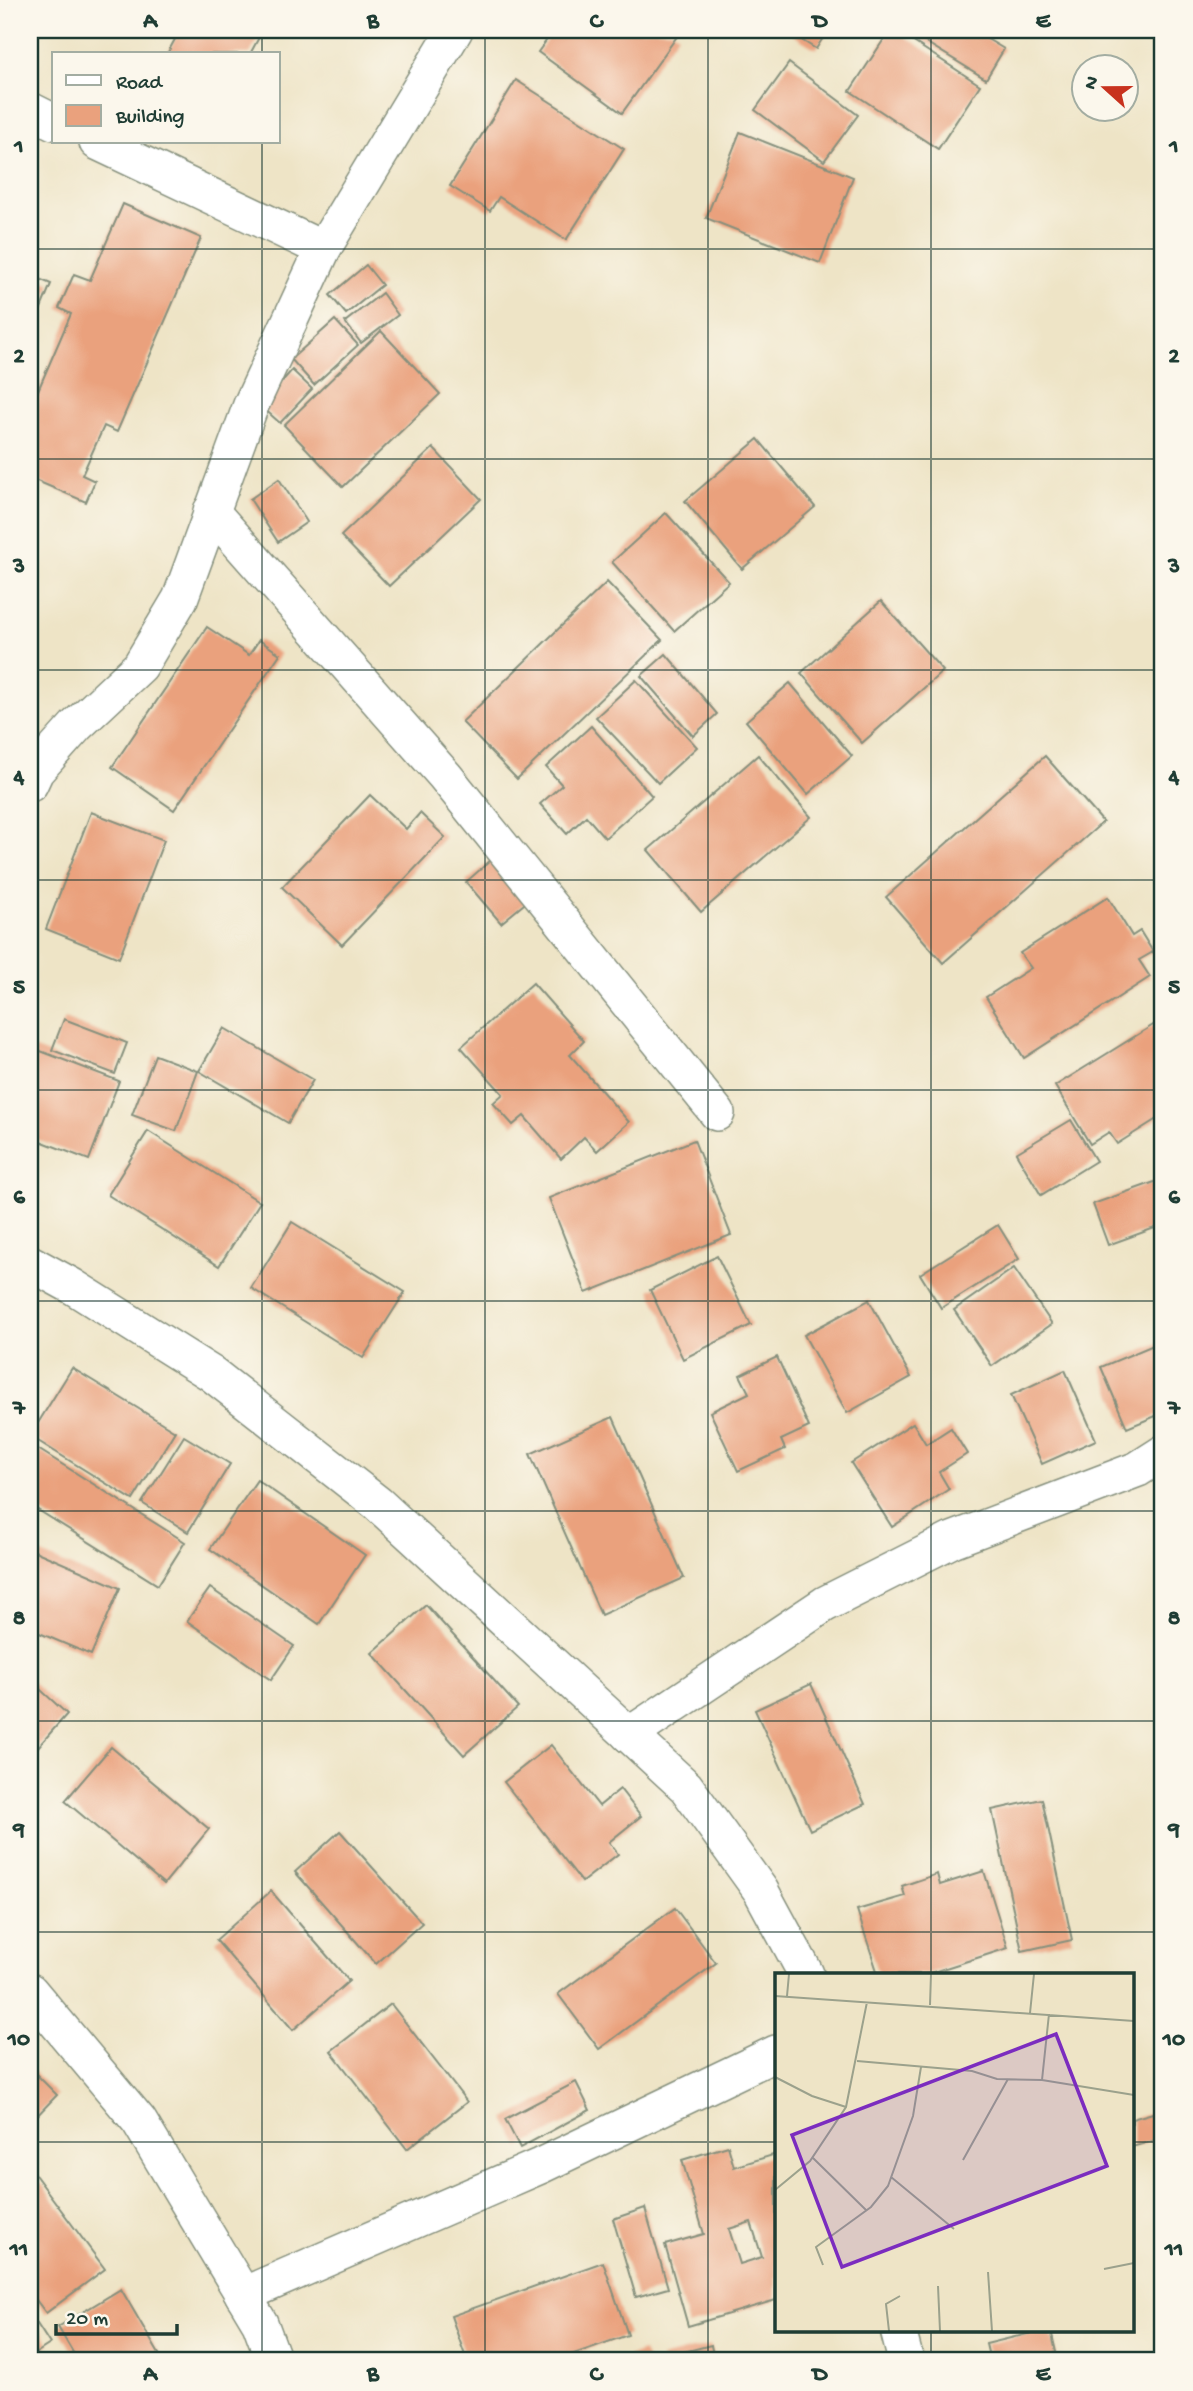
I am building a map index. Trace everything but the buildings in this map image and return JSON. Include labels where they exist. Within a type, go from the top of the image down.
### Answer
[{"type":"street","points":[[30,784],[36,771],[76,726],[140,666],[180,600],[251,405],[323,249],[455,30]]},
{"type":"street","points":[[30,110],[52,121]]},
{"type":"street","points":[[101,144],[323,249]]},
{"type":"street","points":[[211,511],[445,776],[717,1113]]},
{"type":"street","points":[[30,1264],[72,1286],[212,1374],[377,1503],[686,1787],[761,1891],[805,1973]]},
{"type":"street","points":[[629,1735],[825,1604],[952,1540],[1138,1469],[1163,1453]]},
{"type":"street","points":[[30,1991],[139,2121],[260,2323],[274,2361]]},
{"type":"street","points":[[243,2295],[540,2166],[775,2053]]},
{"type":"street","points":[[899,2332],[906,2361]]}]
